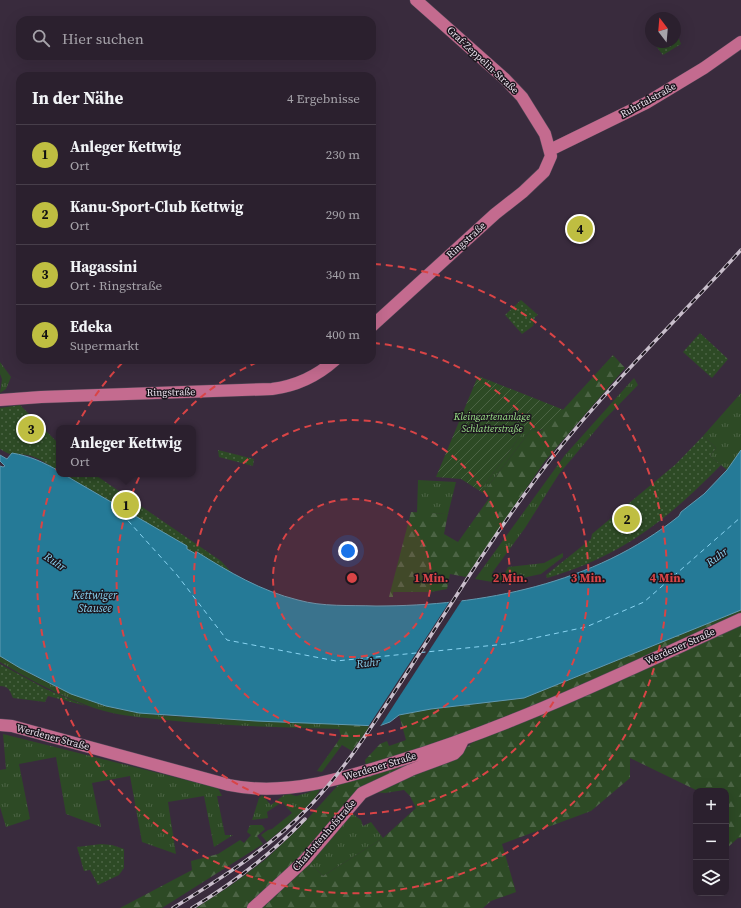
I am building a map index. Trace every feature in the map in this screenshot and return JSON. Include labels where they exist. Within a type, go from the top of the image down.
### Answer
[{"type":"main road","name":"Graf-Zeppelin-Straße","points":[[416,0],[514,88],[522,97],[545,134],[550,150]]},
{"type":"main road","name":"Ruhrtalstraße","points":[[550,150],[646,103],[704,68],[741,42]]},
{"type":"main road","name":"Ringstraße","points":[[376,322],[544,172],[550,162],[550,150]]},
{"type":"main road","name":"Ringstraße","points":[[0,400],[41,396],[277,388],[310,379],[330,364]]},
{"type":"main road","name":"Werdener Straße","points":[[0,725],[12,726],[222,783],[261,789],[289,788],[343,778],[463,740],[544,707],[741,619]]},
{"type":"main road","name":"Charlottenhofstraße","points":[[253,908],[295,870],[362,793],[411,770],[455,753],[463,740]]},
{"type":"green space","points":[[658,48],[674,48],[663,55]]},
{"type":"green space","points":[[521,300],[538,315],[535,317],[533,326],[522,334],[505,315]]},
{"type":"green space","points":[[700,333],[728,359],[712,378],[683,352]]},
{"type":"green space","points":[[613,355],[625,368],[545,461],[466,577],[450,574],[447,589],[431,592],[393,592],[393,597],[389,597],[411,512],[448,514],[444,534],[458,542],[490,497],[483,493],[531,430],[540,431],[550,424]]},
{"type":"green space","points":[[0,362],[11,377],[6,389],[0,393],[2,379],[0,374]]},
{"type":"green space","name":"Kleingartenanlage Schlatterstraße","points":[[478,376],[564,410],[552,423],[543,429],[538,431],[526,428],[480,491],[461,479],[436,477]]},
{"type":"green space","points":[[634,378],[638,385],[605,419],[559,474],[525,528],[492,573],[505,573],[508,567],[544,563],[563,553],[563,557],[541,574],[498,583],[475,579],[565,455]]},
{"type":"green space","points":[[741,393],[741,450],[727,470],[710,456],[716,448],[703,436]]},
{"type":"green space","points":[[20,405],[56,441],[56,469],[31,456],[11,454],[0,449],[0,408]]},
{"type":"green space","points":[[526,428],[531,430],[483,493],[480,491]]},
{"type":"green space","points":[[703,436],[716,448],[710,456],[721,465],[682,503],[642,534],[621,547],[598,559],[547,578],[546,575],[591,539],[592,534],[676,464]]},
{"type":"green space","points":[[218,450],[254,459],[253,466],[219,457]]},
{"type":"green space","points":[[68,477],[98,477],[221,561],[234,575],[197,552],[196,554],[124,509]]},
{"type":"green space","points":[[418,480],[456,482],[448,514],[417,513]]},
{"type":"green space","points":[[741,610],[741,616],[544,705],[366,767],[365,760],[380,744],[387,741],[389,746],[406,740],[399,715],[431,709],[524,698]]},
{"type":"green space","points":[[741,620],[741,838],[738,838],[729,846],[729,788],[693,789],[630,758],[630,778],[591,811],[502,844],[516,892],[491,901],[483,908],[257,908],[307,860],[323,876],[383,838],[416,808],[410,796],[404,790],[385,793],[370,792],[458,754],[481,736]]},
{"type":"green space","points":[[0,656],[38,678],[65,691],[92,702],[118,709],[180,717],[341,723],[339,729],[231,725],[123,715],[93,707],[60,694],[0,662]]},
{"type":"green space","points":[[0,664],[46,689],[86,706],[48,696],[45,702],[13,698],[7,688],[0,686]]},
{"type":"green space","points":[[341,723],[370,726],[352,751],[342,745],[322,772],[317,771],[341,737],[339,729]]},
{"type":"green space","points":[[3,734],[218,788],[222,796],[217,796],[225,835],[233,835],[214,847],[204,796],[168,802],[176,854],[142,842],[130,776],[92,783],[101,827],[66,814],[56,757],[19,764],[30,819],[6,827],[0,807],[0,770],[6,769]]},
{"type":"green space","points":[[448,750],[361,791],[294,869],[249,908],[196,908],[230,886],[266,859],[301,826],[339,784]]},
{"type":"green space","points":[[321,786],[319,792],[306,807],[289,824],[267,842],[261,835],[272,829],[292,813],[282,802],[267,812],[268,818],[252,820],[259,798],[262,795],[271,805],[284,795],[290,794],[296,796],[310,792]]},
{"type":"green space","points":[[348,810],[361,820],[363,826],[371,822],[383,838],[323,876],[307,860]]},
{"type":"green space","points":[[250,825],[262,825],[265,829],[257,836],[263,844],[162,908],[120,908],[192,870],[191,861],[218,854],[240,840],[244,843],[251,835],[247,832]]},
{"type":"green space","points":[[101,844],[112,845],[124,849],[124,868],[119,875],[98,885],[90,870],[84,871],[77,847]]},
{"type":"water","name":"Kettwiger Stausee","points":[[741,450],[741,610],[524,698],[431,709],[399,715],[390,722],[379,726],[256,721],[139,713],[106,706],[71,694],[0,656],[0,466],[5,466],[0,461],[0,455],[7,459],[12,453],[19,454],[56,470],[56,477],[68,477],[187,546],[187,549],[196,554],[197,552],[233,574],[271,592],[317,604],[376,606],[457,602],[536,586],[574,574],[611,559],[646,539],[679,516],[681,512],[704,494],[727,470]]},
{"type":"pier","points":[[462,600],[379,728],[368,727],[450,601]]},
{"type":"ferry route","points":[[122,514],[177,575],[227,640],[336,661],[506,644],[586,627],[644,602],[741,517]]},
{"type":"railway","points":[[173,908],[243,863],[260,850],[292,824],[333,779],[368,732],[466,580],[535,480],[583,420],[635,362],[741,250]]},
{"type":"railway","points":[[192,908],[252,867],[305,819]]},
{"type":"place","name":"Edeka","points":[[580,229]]},
{"type":"place","name":"Hagassini","points":[[31,429]]},
{"type":"place","name":"Anleger Kettwig","points":[[126,505]]},
{"type":"place","name":"Kanu-Sport-Club Kettwig","points":[[627,519]]},
{"type":"water label","name":"Ruhr","points":[[717,557]]},
{"type":"water label","name":"Ruhr","points":[[55,562]]},
{"type":"water label","name":"Ruhr","points":[[368,663]]}]
